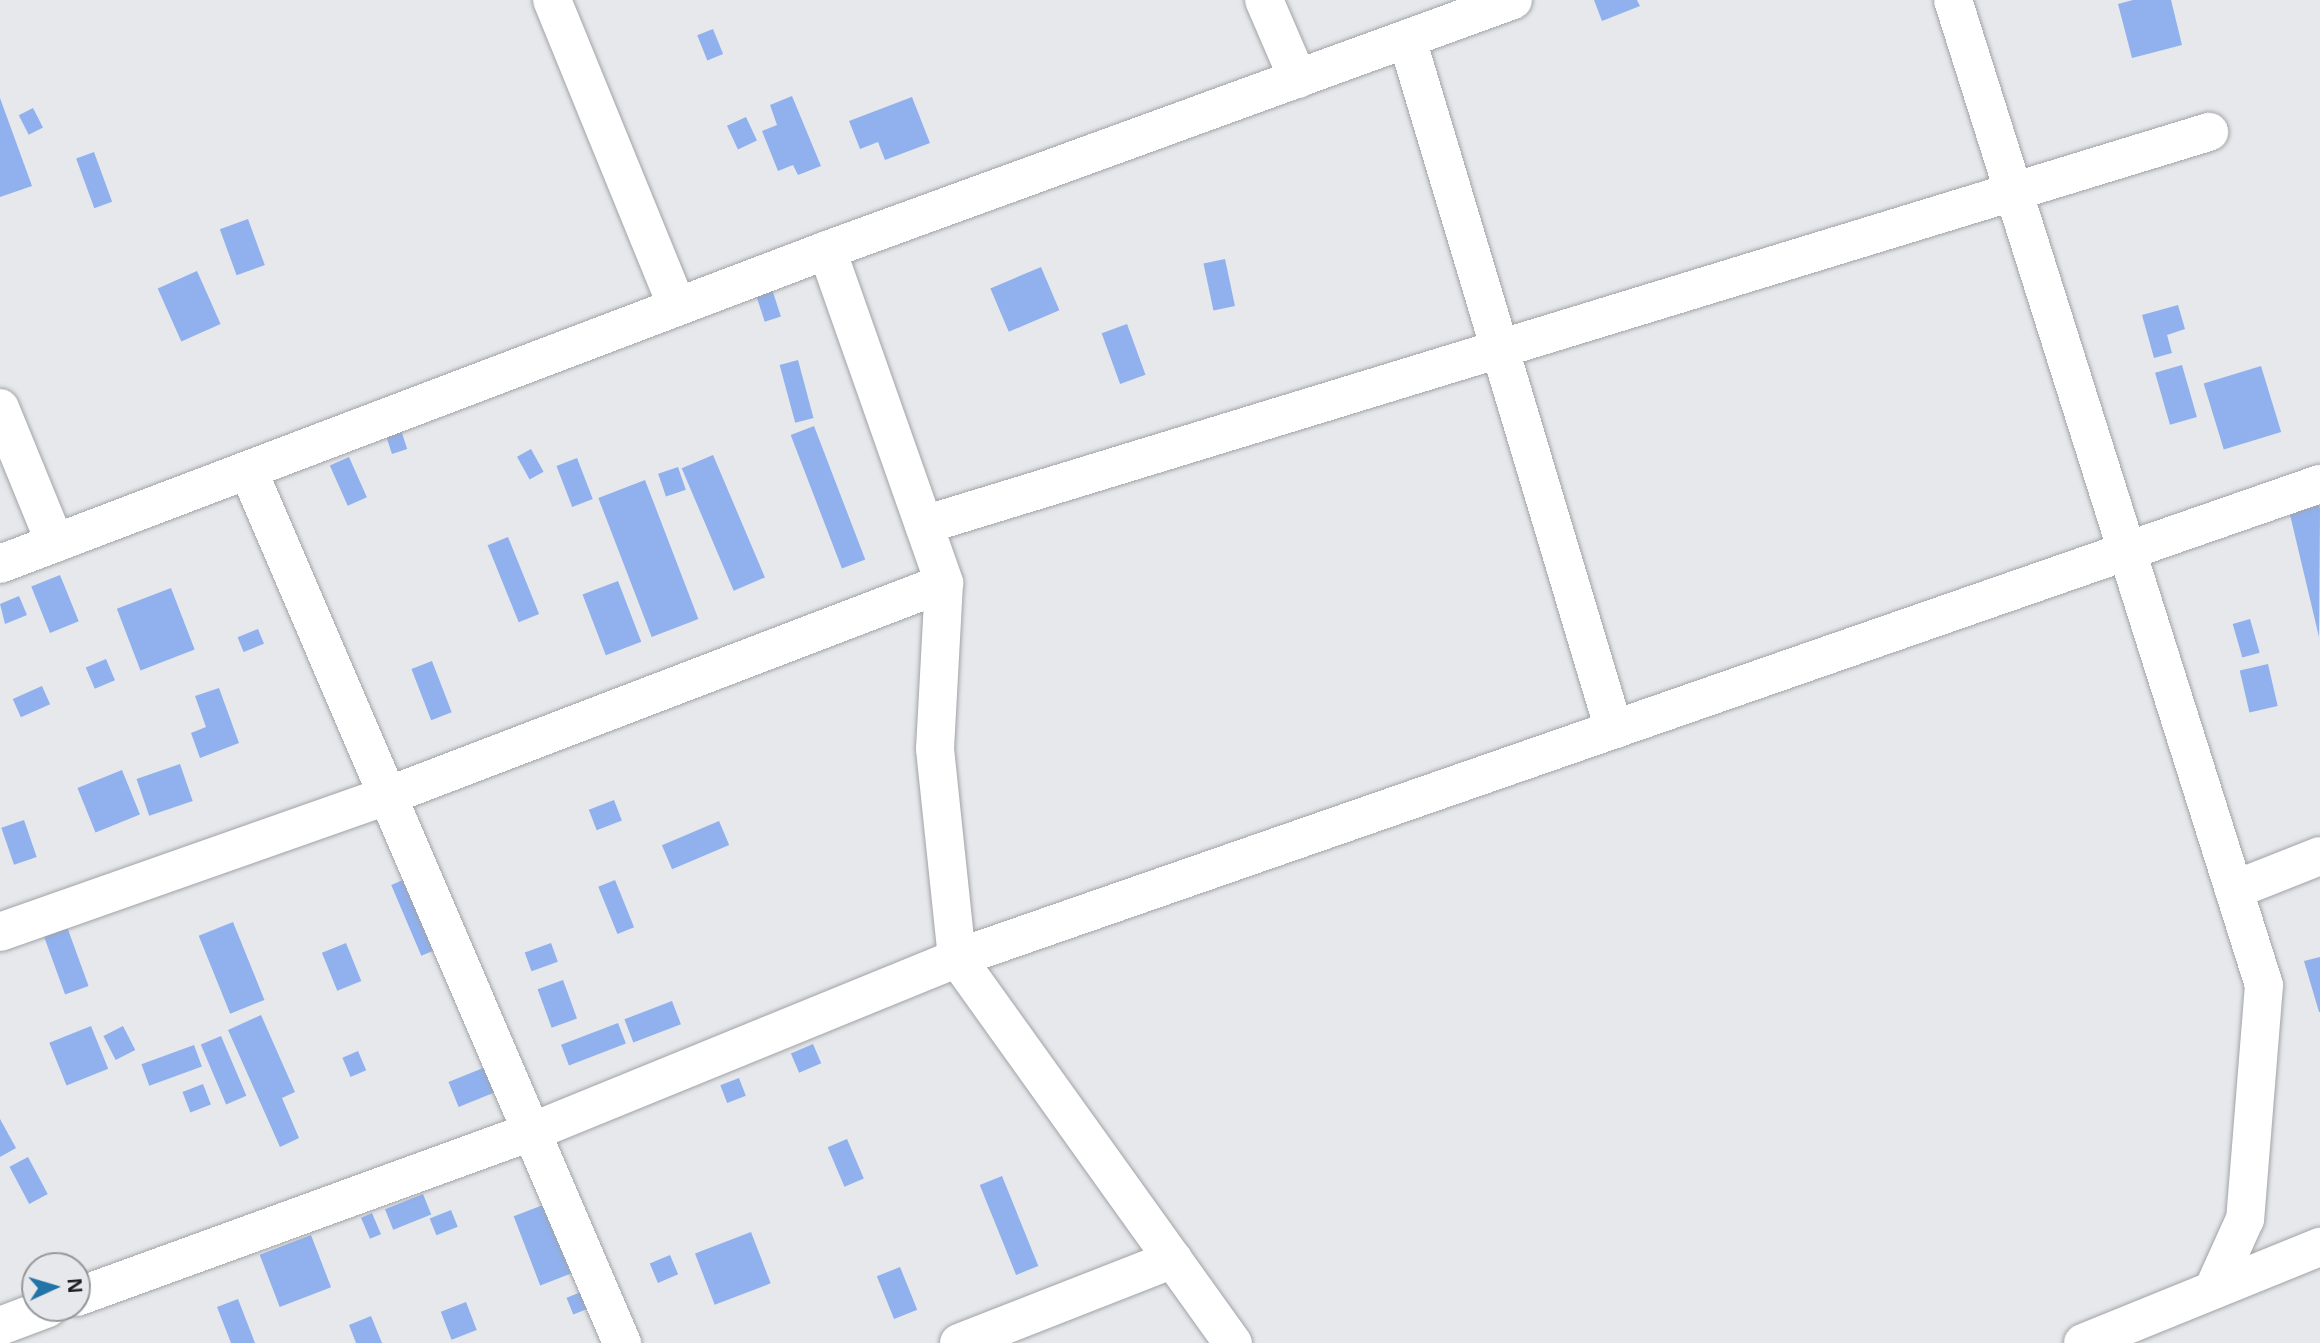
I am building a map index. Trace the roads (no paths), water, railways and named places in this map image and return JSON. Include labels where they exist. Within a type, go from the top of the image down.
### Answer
[{"type":"street","points":[[552,0],[677,307]]},
{"type":"street","points":[[1264,0],[1297,79]]},
{"type":"street","points":[[0,564],[827,250],[1513,0]]},
{"type":"street","points":[[1953,0],[2264,985],[2245,1219],[2213,1290]]},
{"type":"street","points":[[1407,39],[1614,730]]},
{"type":"street","points":[[924,525],[2209,132]]},
{"type":"street","points":[[827,250],[944,583],[935,749],[957,958],[1233,1343]]},
{"type":"street","points":[[0,408],[55,543]]},
{"type":"street","points":[[248,470],[534,1131],[622,1343]]},
{"type":"street","points":[[91,1292],[534,1131],[957,958],[2320,485]]},
{"type":"street","points":[[0,932],[390,795],[944,583]]},
{"type":"street","points":[[2234,890],[2320,856]]},
{"type":"street","points":[[2083,1343],[2320,1247]]},
{"type":"street","points":[[959,1343],[1173,1259]]},
{"type":"street","points":[[0,1325],[21,1318]]}]
